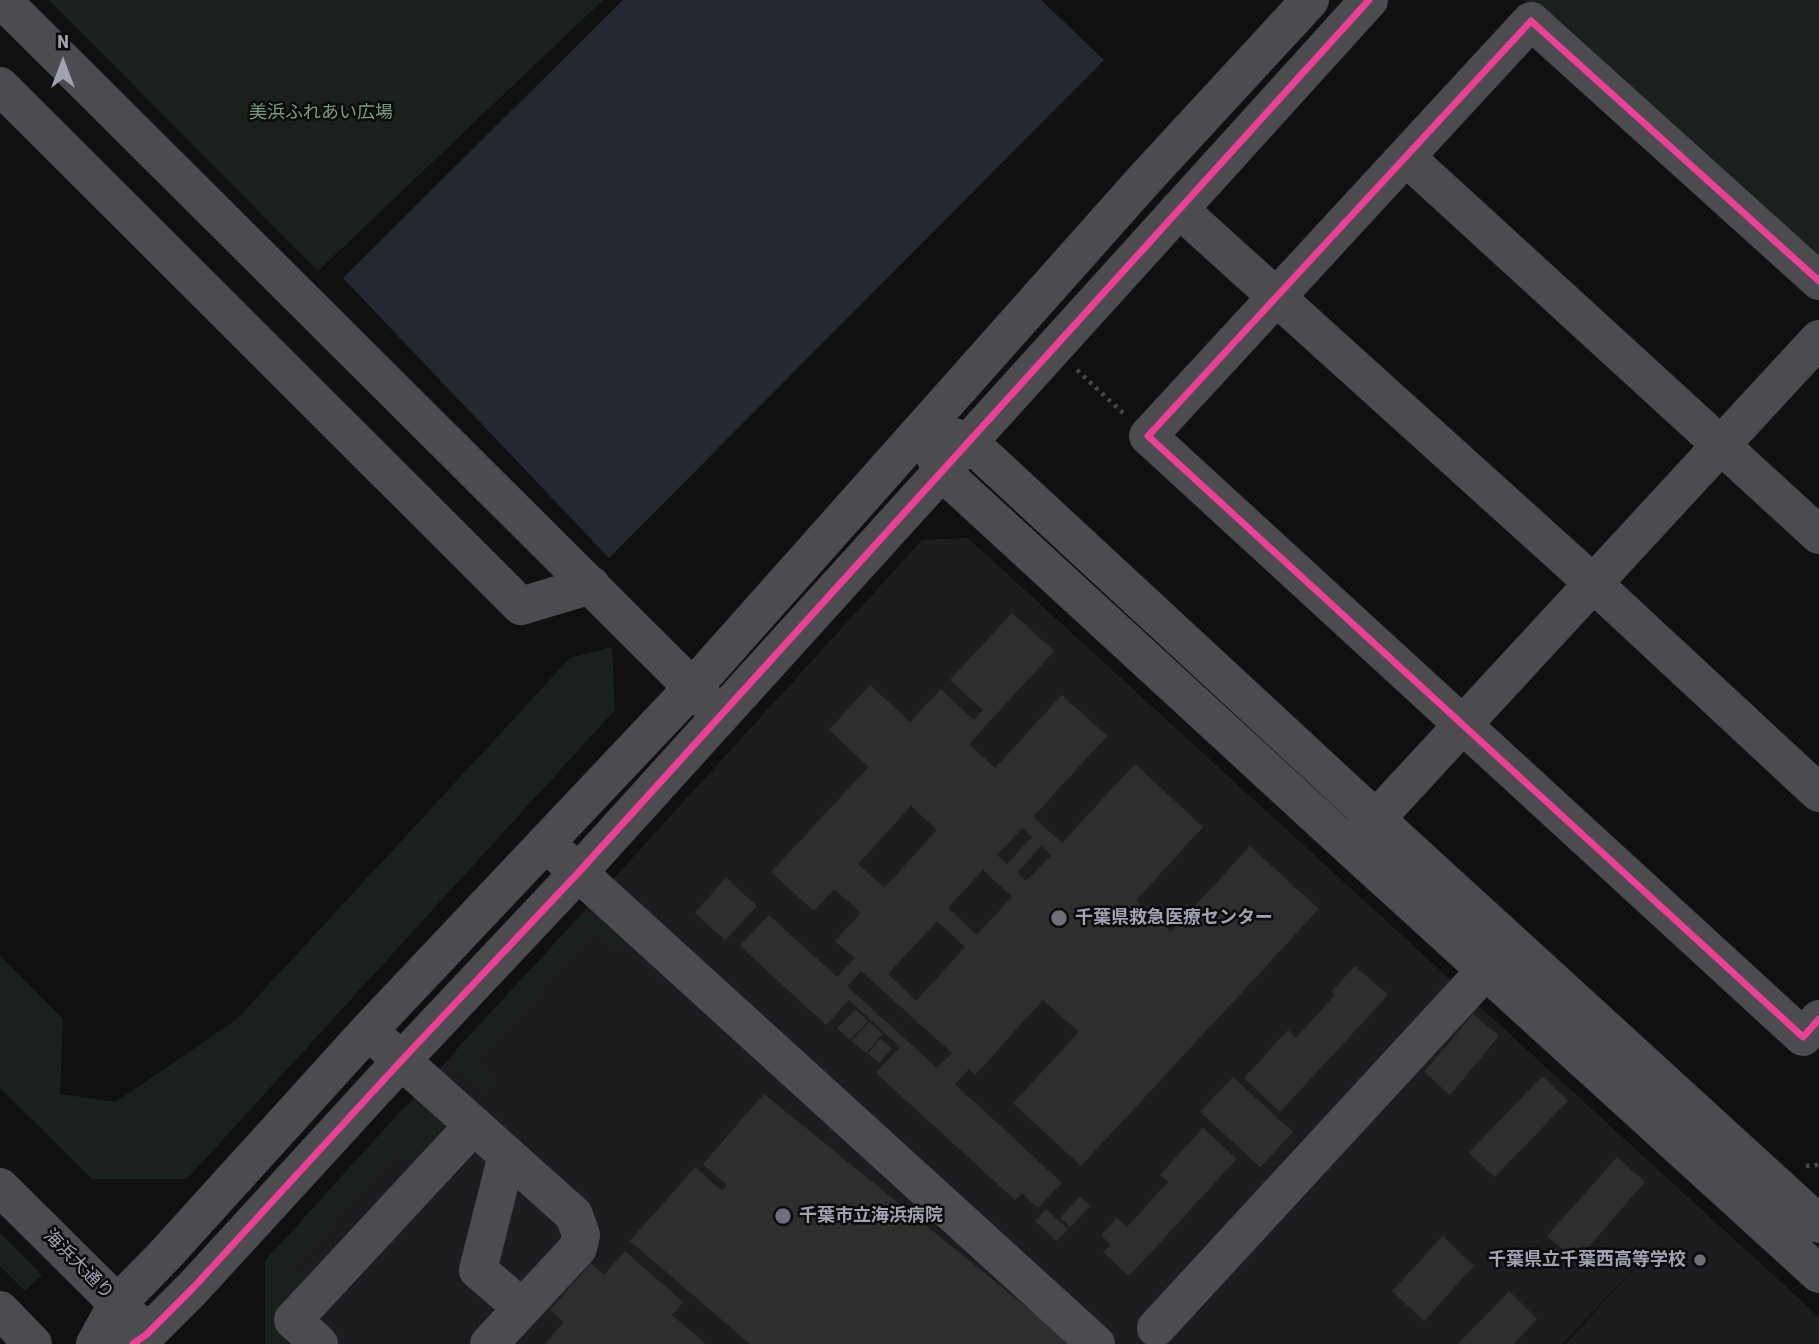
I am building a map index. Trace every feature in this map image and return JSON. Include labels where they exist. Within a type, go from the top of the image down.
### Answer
[{"type":"street","points":[[2,0],[721,715]]},
{"type":"street","points":[[95,1344],[117,1304],[174,1246],[369,1030],[693,687],[1144,180],[1310,0]]},
{"type":"street","points":[[145,1341],[401,1061],[578,873],[1369,0]]},
{"type":"street","points":[[1819,281],[1531,21],[1148,436],[1803,1037],[1819,1019]]},
{"type":"street","points":[[0,88],[521,606],[591,585]]},
{"type":"street","points":[[1406,158],[1819,535]]},
{"type":"street","points":[[1179,209],[1594,584],[1819,793]]},
{"type":"street","points":[[1350,847],[1819,339]]},
{"type":"street","points":[[924,428],[968,441],[1807,1219],[1819,1274]]},
{"type":"street","points":[[924,428],[942,471],[1485,971],[1807,1219]]},
{"type":"street","points":[[546,843],[1096,1344]]},
{"type":"street","points":[[1156,1328],[1485,971]]},
{"type":"street","points":[[369,1030],[574,1215],[581,1236],[578,1248],[489,1344]]},
{"type":"street","points":[[319,1344],[293,1320],[474,1125]]},
{"type":"street","points":[[507,1155],[478,1270],[522,1308]]},
{"type":"street","name":"海浜大通り","points":[[0,1187],[117,1304],[145,1341]]},
{"type":"street","points":[[0,1310],[33,1344]]},
{"type":"path","points":[[1071,365],[1148,436]]},
{"type":"shaded area","points":[[623,0],[1041,0],[1104,60],[609,558],[343,278]]},
{"type":"shaded area","points":[[968,538],[1819,1317],[1819,1344],[1565,1344],[1672,1227],[1563,1344],[265,1344],[265,1261],[922,540]]},
{"type":"green space","name":"美浜ふれあい広場","points":[[49,0],[603,0],[318,271]]},
{"type":"green space","points":[[1524,0],[1819,0],[1819,262]]},
{"type":"green space","points":[[612,647],[615,710],[187,1179],[92,1179],[0,1088],[0,955],[63,1019],[60,1094],[116,1102],[237,1019],[570,658]]},
{"type":"green space","points":[[594,915],[623,941],[615,950],[594,931],[475,1062],[495,1082],[486,1092],[455,1066],[455,1051],[580,916]]},
{"type":"green space","points":[[406,1105],[426,1105],[445,1121],[447,1127],[417,1167],[397,1150],[290,1268],[308,1285],[302,1344],[265,1344],[265,1261]]},
{"type":"green space","points":[[0,1233],[42,1275],[25,1291],[0,1266]]},
{"type":"building","points":[[1012,613],[1054,651],[969,744],[995,768],[1062,695],[1107,736],[1033,817],[1062,843],[1135,764],[1203,827],[1136,900],[1171,932],[1250,846],[1319,909],[1081,1166],[1013,1103],[1079,1032],[1043,1000],[975,1075],[969,1069],[955,1084],[1062,1183],[1038,1208],[1022,1193],[1015,1200],[876,1073],[900,1047],[849,1000],[826,1025],[740,946],[769,915],[837,977],[855,958],[835,941],[861,913],[834,889],[814,911],[771,872],[869,767],[829,730],[870,685],[910,722],[941,689],[974,720],[983,710],[950,680]],"holes":[[[911,806],[937,830],[884,888],[858,864]],[[1022,828],[1032,837],[1007,864],[997,855]],[[1041,846],[1051,855],[1026,881],[1017,873]],[[983,870],[1012,897],[977,935],[948,908]],[[937,921],[965,947],[916,1001],[888,974]],[[861,971],[952,1053],[937,1068],[847,986]]]},
{"type":"building","points":[[726,878],[757,906],[725,940],[695,913]]},
{"type":"building","points":[[1355,966],[1388,995],[1280,1112],[1244,1078],[1288,1030],[1296,1038],[1335,995],[1331,992]]},
{"type":"building","points":[[855,1009],[868,1021],[850,1040],[837,1028]]},
{"type":"building","points":[[1473,1014],[1499,1036],[1450,1095],[1424,1072]]},
{"type":"building","points":[[869,1022],[883,1034],[866,1053],[851,1041]]},
{"type":"building","points":[[881,1039],[892,1049],[879,1063],[868,1053]]},
{"type":"building","points":[[1542,1076],[1568,1101],[1495,1177],[1469,1153]]},
{"type":"building","points":[[1233,1077],[1293,1132],[1260,1167],[1200,1112]]},
{"type":"building","name":"千葉市立海浜病院","points":[[764,1094],[1072,1344],[750,1344],[630,1241],[695,1167],[722,1191],[727,1185],[703,1164]]},
{"type":"building","points":[[1203,1128],[1237,1159],[1129,1276],[1103,1252],[1111,1245],[1101,1235],[1117,1218],[1127,1227],[1168,1182],[1160,1175]]},
{"type":"building","points":[[1617,1157],[1645,1182],[1576,1261],[1547,1236]]},
{"type":"building","points":[[1080,1197],[1090,1206],[1070,1227],[1060,1218]]},
{"type":"building","points":[[1046,1209],[1068,1229],[1057,1241],[1035,1221]]},
{"type":"building","points":[[1443,1236],[1474,1266],[1424,1321],[1392,1291]]},
{"type":"building","points":[[625,1251],[683,1302],[672,1315],[706,1344],[545,1344],[564,1322],[550,1310],[591,1263],[604,1275]]},
{"type":"building","points":[[1509,1291],[1537,1319],[1513,1344],[1458,1344]]},
{"type":"cycle path","points":[[133,1344],[147,1334],[193,1288],[578,873],[1369,0]]},
{"type":"cycle path","points":[[1819,281],[1531,21],[1148,436],[1803,1037],[1819,1019]]},
{"type":"place","name":"千葉県救急医療センター","points":[[1059,918]]},
{"type":"place","name":"千葉市立海浜病院","points":[[783,1216]]},
{"type":"place","name":"千葉県立千葉西高等学校","points":[[1700,1260]]}]
